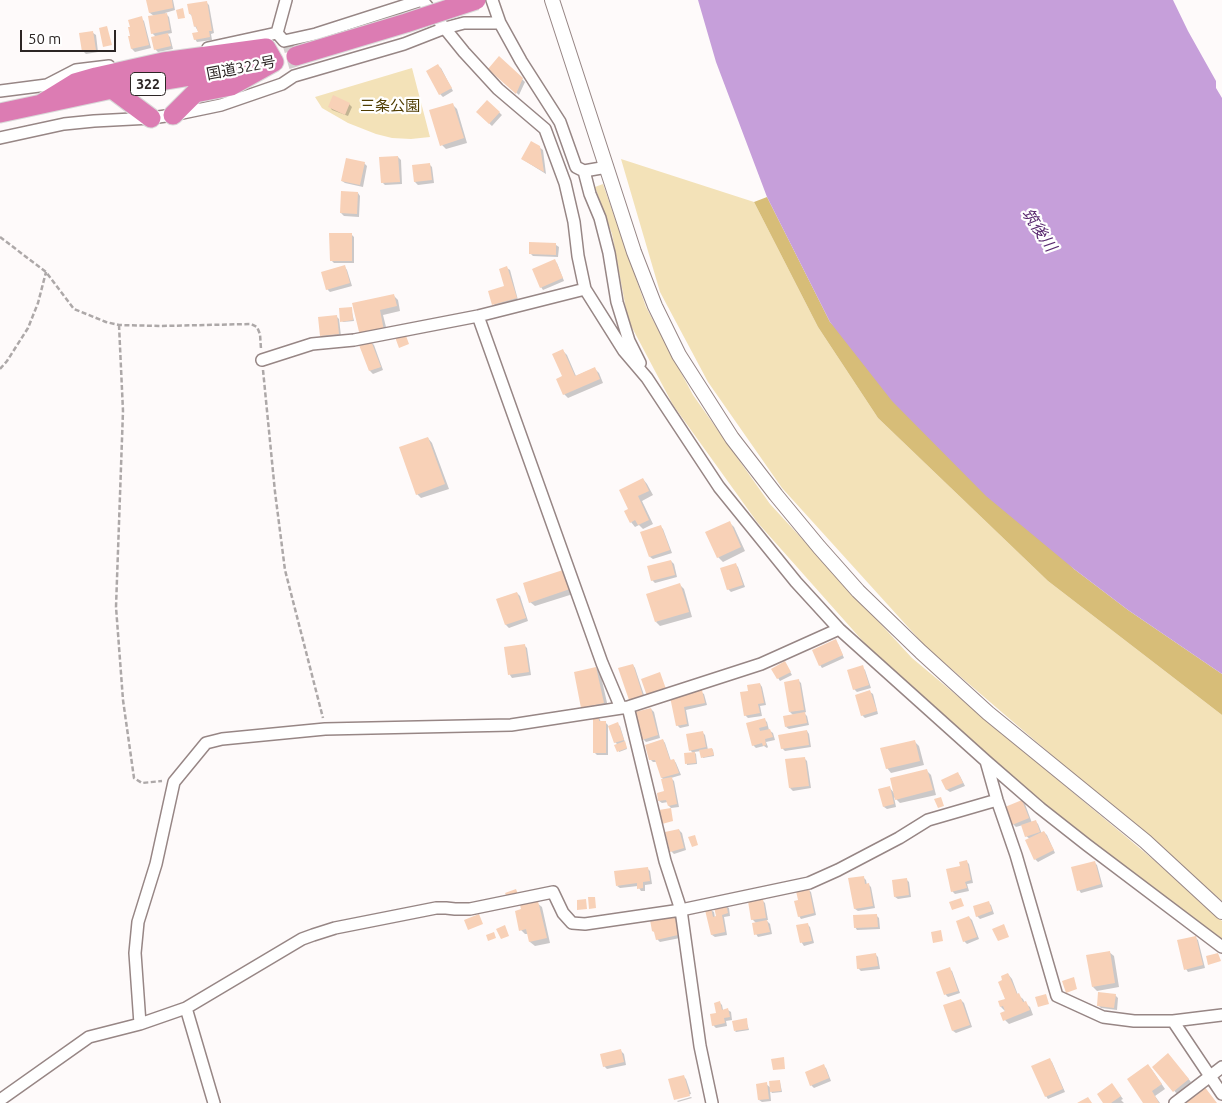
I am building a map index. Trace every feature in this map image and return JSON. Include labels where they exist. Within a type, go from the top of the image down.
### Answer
[{"type":"highway","name":"国道322号","points":[[0,113],[112,89],[274,62],[406,24],[476,0]]},
{"type":"highway","points":[[41,104],[74,83],[96,77],[163,62],[266,48],[274,62],[231,86],[195,93],[173,116]]},
{"type":"highway","points":[[112,89],[151,118]]},
{"type":"street","points":[[277,33],[287,0]]},
{"type":"street","points":[[277,33],[284,41],[316,34],[422,0],[464,52],[498,89],[545,129],[565,183],[574,222],[578,256],[585,289],[624,351],[648,378]]},
{"type":"street","points":[[492,0],[500,23],[521,61],[560,122],[576,167],[584,172],[590,194],[600,218],[609,253],[617,302],[630,341],[648,378],[719,487],[796,582],[839,629],[1040,808],[1222,947]]},
{"type":"street","points":[[552,0],[634,252],[655,306],[679,355],[732,438],[819,547],[858,590],[921,652],[988,713],[1145,842],[1222,912]]},
{"type":"street","points":[[0,138],[64,124],[94,120],[173,116],[221,105],[282,84],[294,76],[404,44],[445,28],[464,23],[500,23]]},
{"type":"street","points":[[0,91],[47,85],[76,70],[112,65],[163,62],[204,48],[277,33]]},
{"type":"street","points":[[584,172],[607,166]]},
{"type":"street","points":[[262,360],[312,344],[354,340],[478,316],[585,289]]},
{"type":"street","points":[[478,316],[602,663],[625,708],[665,861],[681,910],[700,1046],[712,1103]]},
{"type":"street","points":[[140,1024],[135,953],[138,922],[156,864],[174,782],[206,744],[222,739],[326,730],[510,725],[625,708],[761,664],[839,629]]},
{"type":"street","points":[[986,761],[1016,855],[1057,996],[1103,1017],[1134,1022],[1174,1021],[1222,1015]]},
{"type":"street","points":[[0,1100],[89,1037],[140,1024],[186,1008],[307,937],[335,928],[436,908],[470,909],[553,892],[563,913],[572,923],[585,924],[681,910],[809,883],[899,838],[928,820],[997,800]]},
{"type":"street","points":[[186,1008],[214,1103]]},
{"type":"street","points":[[1174,1021],[1222,1094]]},
{"type":"street","points":[[1175,1103],[1222,1067]]},
{"type":"path","points":[[0,237],[46,272],[74,309],[106,322],[118,325],[160,326],[251,324],[257,327],[260,334],[275,492],[285,570],[326,730]]},
{"type":"path","points":[[0,369],[28,328],[38,303],[46,272]]},
{"type":"path","points":[[118,325],[123,412],[116,607],[123,700],[134,778],[142,783],[174,782]]},
{"type":"green space","name":"三条公園","points":[[412,68],[430,137],[392,138],[376,134],[348,123],[322,108],[315,97]]},
{"type":"green space","points":[[621,159],[754,202],[818,327],[878,418],[1048,581],[1222,715],[1222,901],[927,648],[782,488],[708,382],[660,292]]},
{"type":"green space","points":[[603,184],[646,307],[693,395],[770,504],[912,658],[1155,861],[1222,921],[1222,940],[1062,820],[892,674],[757,522],[673,405],[628,320],[612,234],[595,187]]},
{"type":"shaded area","points":[[767,197],[830,322],[1074,569],[1128,610],[1222,674],[1222,715],[1048,581],[878,418],[818,327],[754,202]]},
{"type":"water","name":"筑後川","points":[[698,0],[1173,0],[1216,81],[1216,88],[1222,98],[1222,674],[1128,610],[1074,569],[986,496],[892,401],[830,322],[767,197],[716,62]]},
{"type":"building","points":[[146,0],[172,0],[173,8],[149,13]]},
{"type":"building","points":[[207,1],[212,31],[209,31],[210,37],[194,40],[192,33],[198,32],[196,26],[194,27],[187,4]]},
{"type":"building","points":[[183,8],[185,18],[178,19],[176,10]]},
{"type":"building","points":[[167,13],[170,30],[151,34],[148,16]]},
{"type":"building","points":[[142,16],[149,45],[131,49],[128,36],[130,36],[128,27],[130,27],[128,20]]},
{"type":"building","points":[[107,26],[112,45],[103,47],[99,28]]},
{"type":"building","points":[[93,31],[96,50],[82,52],[79,33]]},
{"type":"building","points":[[168,33],[171,46],[154,50],[151,37]]},
{"type":"building","points":[[499,56],[523,78],[516,94],[488,69]]},
{"type":"building","points":[[438,64],[452,88],[439,95],[426,71]]},
{"type":"building","points":[[333,95],[350,103],[345,115],[328,107]]},
{"type":"building","points":[[487,100],[500,112],[489,124],[476,112]]},
{"type":"building","points":[[453,103],[464,138],[440,146],[429,110]]},
{"type":"building","points":[[531,141],[540,146],[544,172],[521,159]]},
{"type":"building","points":[[398,156],[400,182],[381,183],[379,157]]},
{"type":"building","points":[[346,158],[365,162],[360,185],[341,181]]},
{"type":"building","points":[[430,163],[432,180],[414,182],[412,165]]},
{"type":"building","points":[[341,191],[358,192],[357,214],[340,213]]},
{"type":"building","points":[[329,233],[352,233],[352,261],[330,261]]},
{"type":"building","points":[[529,242],[556,243],[556,255],[529,254]]},
{"type":"building","points":[[555,259],[563,278],[540,288],[532,269]]},
{"type":"building","points":[[345,265],[350,283],[326,290],[321,272]]},
{"type":"building","points":[[507,266],[517,298],[492,305],[488,291],[504,286],[499,269]]},
{"type":"building","points":[[394,294],[397,306],[380,310],[384,331],[360,336],[352,303]]},
{"type":"building","points":[[352,307],[353,320],[340,322],[339,308]]},
{"type":"building","points":[[337,315],[339,334],[320,336],[318,317]]},
{"type":"building","points":[[405,333],[409,344],[399,348],[395,337]]},
{"type":"building","points":[[371,341],[381,367],[369,371],[359,345]]},
{"type":"building","points":[[563,349],[575,376],[595,367],[600,379],[563,395],[556,379],[562,376],[552,354]]},
{"type":"building","points":[[428,437],[445,484],[416,495],[399,447]]},
{"type":"building","points":[[643,478],[649,491],[638,496],[649,520],[638,525],[635,520],[630,523],[624,511],[628,509],[619,490]]},
{"type":"building","points":[[730,521],[741,547],[717,558],[705,532]]},
{"type":"building","points":[[661,525],[670,550],[649,557],[640,532]]},
{"type":"building","points":[[671,560],[675,575],[651,581],[647,566]]},
{"type":"building","points":[[736,563],[743,585],[727,590],[720,568]]},
{"type":"building","points":[[563,570],[570,589],[529,603],[523,583]]},
{"type":"building","points":[[680,583],[689,612],[655,622],[646,594]]},
{"type":"building","points":[[517,592],[526,618],[505,625],[496,599]]},
{"type":"building","points":[[836,639],[843,655],[819,666],[812,650]]},
{"type":"building","points":[[525,644],[529,672],[508,675],[504,647]]},
{"type":"building","points":[[785,661],[791,672],[777,679],[771,669]]},
{"type":"building","points":[[633,664],[643,696],[629,700],[618,668]]},
{"type":"building","points":[[863,665],[869,685],[853,690],[847,670]]},
{"type":"building","points":[[596,667],[604,703],[581,708],[574,672]]},
{"type":"building","points":[[660,672],[666,689],[647,696],[641,679]]},
{"type":"building","points":[[799,679],[804,710],[789,712],[784,682]]},
{"type":"building","points":[[760,683],[764,703],[758,704],[760,713],[744,716],[740,692],[748,691],[747,685]]},
{"type":"building","points":[[702,690],[705,703],[684,707],[687,724],[676,726],[670,697]]},
{"type":"building","points":[[870,690],[877,711],[861,716],[855,695]]},
{"type":"building","points":[[651,708],[658,735],[642,740],[635,712]]},
{"type":"building","points":[[805,712],[807,723],[785,727],[783,716]]},
{"type":"building","points":[[599,717],[599,721],[606,721],[606,753],[593,753],[593,719]]},
{"type":"building","points":[[765,718],[767,726],[759,728],[760,731],[770,729],[773,737],[765,739],[766,745],[763,746],[762,743],[752,746],[746,723]]},
{"type":"building","points":[[618,722],[624,740],[614,743],[608,726]]},
{"type":"building","points":[[807,730],[809,745],[781,749],[778,735]]},
{"type":"building","points":[[703,731],[706,747],[689,751],[686,734]]},
{"type":"building","points":[[663,739],[670,760],[674,759],[679,773],[661,778],[655,760],[649,760],[645,745]]},
{"type":"building","points":[[915,740],[920,761],[886,769],[880,748]]},
{"type":"building","points":[[625,741],[627,748],[617,752],[614,745]]},
{"type":"building","points":[[712,748],[714,755],[701,758],[699,750]]},
{"type":"building","points":[[695,752],[696,763],[685,764],[684,753]]},
{"type":"building","points":[[805,757],[809,786],[789,788],[785,759]]},
{"type":"building","points":[[927,769],[933,790],[895,800],[890,778]]},
{"type":"building","points":[[958,772],[963,783],[946,790],[941,780]]},
{"type":"building","points":[[672,777],[677,804],[668,806],[666,800],[658,801],[657,793],[664,791],[661,779]]},
{"type":"building","points":[[890,786],[894,804],[883,807],[878,789]]},
{"type":"building","points":[[941,797],[944,806],[938,808],[934,799]]},
{"type":"building","points":[[1022,800],[1029,818],[1012,825],[1005,807]]},
{"type":"building","points":[[671,808],[673,821],[662,824],[659,810]]},
{"type":"building","points":[[1036,820],[1040,832],[1025,837],[1021,825]]},
{"type":"building","points":[[679,829],[684,848],[670,852],[665,832]]},
{"type":"building","points":[[1044,831],[1054,850],[1034,860],[1025,840]]},
{"type":"building","points":[[695,835],[698,845],[692,847],[688,837]]},
{"type":"building","points":[[967,860],[971,880],[965,882],[967,888],[951,892],[946,869],[960,866],[959,862]]},
{"type":"building","points":[[1095,861],[1101,884],[1077,891],[1071,867]]},
{"type":"building","points":[[648,867],[650,881],[643,882],[643,888],[637,889],[637,883],[616,886],[614,871]]},
{"type":"building","points":[[864,876],[865,884],[869,883],[873,906],[854,909],[848,878]]},
{"type":"building","points":[[907,878],[909,895],[894,897],[892,880]]},
{"type":"building","points":[[809,888],[814,913],[798,917],[794,901],[798,900],[796,891]]},
{"type":"building","points":[[516,889],[519,897],[509,901],[505,893]]},
{"type":"building","points":[[588,897],[595,897],[596,908],[589,909]]},
{"type":"building","points":[[961,898],[964,906],[952,910],[949,902]]},
{"type":"building","points":[[586,899],[587,909],[577,910],[577,900]]},
{"type":"building","points":[[763,899],[766,918],[751,920],[748,901]]},
{"type":"building","points":[[538,901],[547,938],[529,942],[526,929],[519,931],[515,911],[521,909],[520,905]]},
{"type":"building","points":[[989,901],[992,911],[976,917],[973,906]]},
{"type":"building","points":[[726,904],[728,913],[722,915],[725,932],[711,935],[705,910],[711,908],[713,917],[716,916],[714,907]]},
{"type":"building","points":[[479,914],[483,924],[468,930],[464,920]]},
{"type":"building","points":[[877,914],[878,927],[854,928],[853,915]]},
{"type":"building","points":[[675,916],[678,935],[656,940],[650,920]]},
{"type":"building","points":[[969,916],[977,937],[963,942],[956,921]]},
{"type":"building","points":[[767,920],[770,932],[754,935],[752,923]]},
{"type":"building","points":[[808,923],[812,941],[800,943],[796,925]]},
{"type":"building","points":[[1004,924],[1009,937],[998,941],[992,929]]},
{"type":"building","points":[[505,925],[509,936],[501,939],[496,929]]},
{"type":"building","points":[[941,930],[943,941],[933,943],[931,932]]},
{"type":"building","points":[[494,932],[496,938],[488,941],[486,935]]},
{"type":"building","points":[[1196,936],[1203,965],[1184,970],[1177,940]]},
{"type":"building","points":[[1110,951],[1115,983],[1092,987],[1086,955]]},
{"type":"building","points":[[876,953],[878,966],[857,969],[856,956]]},
{"type":"building","points":[[1218,953],[1221,961],[1208,965],[1206,956]]},
{"type":"building","points":[[950,967],[958,991],[944,995],[936,972]]},
{"type":"building","points":[[1008,973],[1017,994],[1019,993],[1023,1002],[1026,1001],[1030,1010],[1003,1021],[1000,1013],[1005,1011],[1003,1006],[1000,1007],[998,1001],[1005,999],[998,982],[1002,980],[1001,976]]},
{"type":"building","points":[[1074,977],[1077,989],[1066,993],[1062,981]]},
{"type":"building","points":[[1098,992],[1116,994],[1114,1008],[1097,1006]]},
{"type":"building","points":[[1046,994],[1049,1004],[1038,1007],[1035,997]]},
{"type":"building","points":[[961,999],[970,1025],[952,1031],[943,1005]]},
{"type":"building","points":[[720,1001],[722,1010],[728,1008],[730,1017],[724,1018],[725,1023],[712,1026],[710,1014],[716,1013],[714,1003]]},
{"type":"building","points":[[747,1018],[748,1029],[734,1031],[732,1021]]},
{"type":"building","points":[[621,1049],[624,1062],[603,1067],[600,1054]]},
{"type":"building","points":[[1168,1053],[1189,1079],[1173,1092],[1152,1067]]},
{"type":"building","points":[[784,1057],[785,1069],[773,1070],[771,1059]]},
{"type":"building","points":[[1050,1058],[1063,1089],[1045,1097],[1031,1066]]},
{"type":"building","points":[[824,1064],[829,1078],[810,1086],[805,1072]]},
{"type":"building","points":[[1148,1064],[1162,1084],[1152,1091],[1159,1103],[1143,1103],[1127,1079]]},
{"type":"building","points":[[684,1075],[690,1096],[674,1100],[668,1079]]},
{"type":"building","points":[[780,1080],[781,1091],[770,1092],[769,1081]]},
{"type":"building","points":[[767,1082],[769,1099],[758,1100],[756,1084]]},
{"type":"building","points":[[1112,1083],[1121,1096],[1111,1103],[1103,1103],[1097,1094]]},
{"type":"building","points":[[1204,1086],[1217,1103],[1187,1103],[1185,1100]]},
{"type":"building","points":[[1088,1097],[1092,1103],[1077,1103]]},
{"type":"tunnel","points":[[287,41],[297,75]]}]
